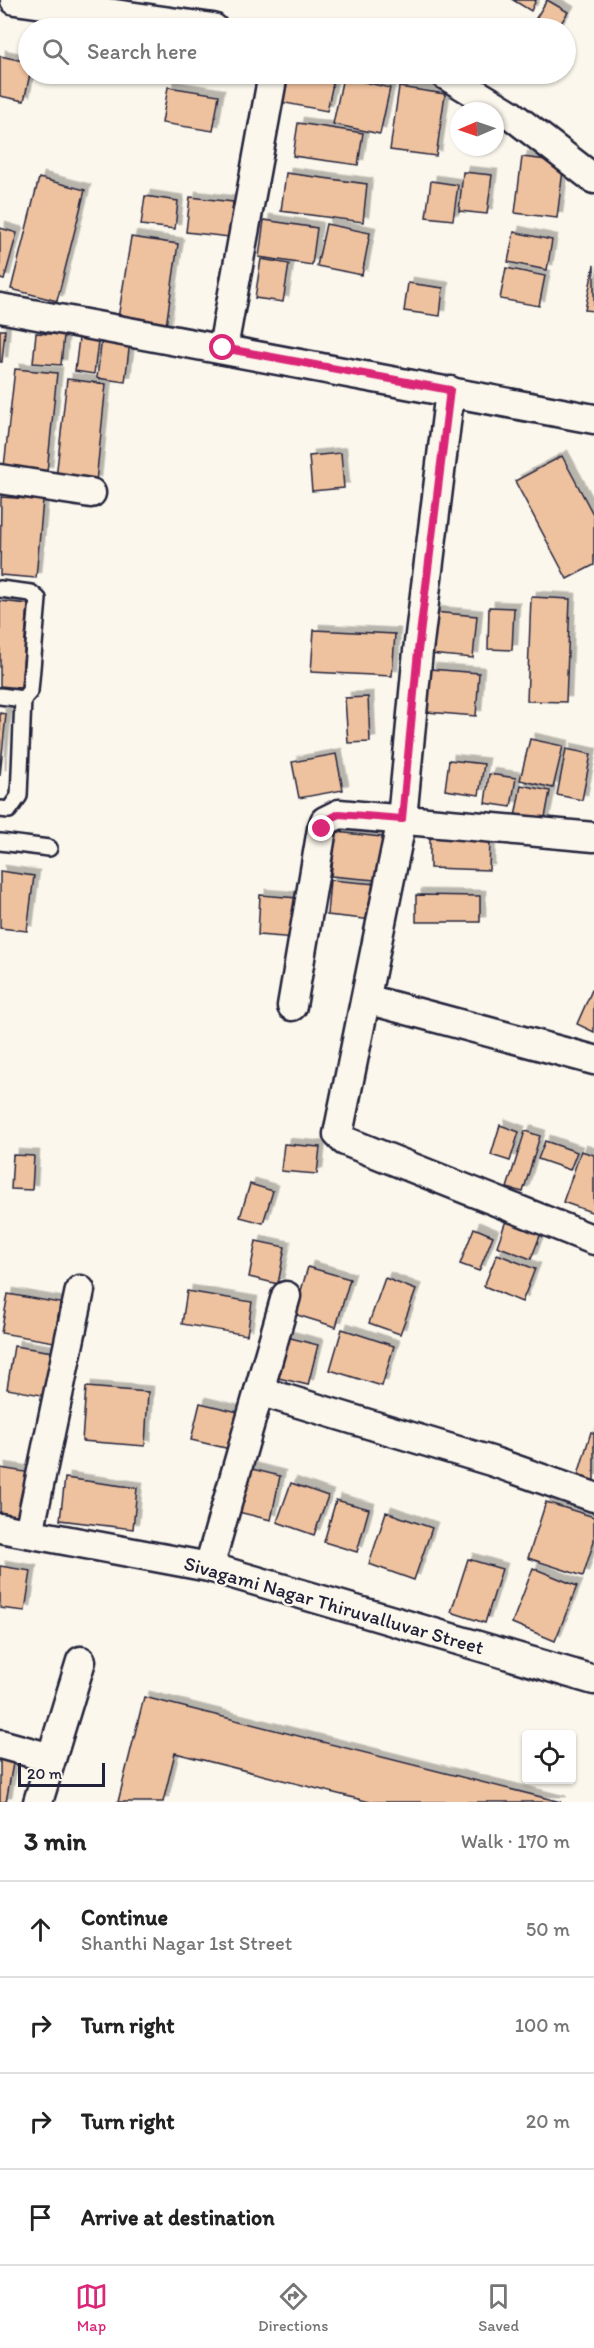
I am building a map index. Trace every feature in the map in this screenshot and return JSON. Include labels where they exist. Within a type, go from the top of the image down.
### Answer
[{"type":"street","points":[[15,0],[142,18]]},
{"type":"street","points":[[223,348],[271,84]]},
{"type":"street","points":[[460,84],[510,114],[594,180]]},
{"type":"street","points":[[0,308],[594,418]]},
{"type":"street","points":[[450,390],[418,651],[402,819],[338,1128],[340,1138],[594,1240]]},
{"type":"street","points":[[0,479],[91,493]]},
{"type":"street","points":[[292,1006],[325,821],[339,814],[594,837]]},
{"type":"street","points":[[366,999],[594,1060]]},
{"type":"street","points":[[28,1533],[80,1290]]},
{"type":"street","points":[[209,1567],[286,1296]]},
{"type":"street","points":[[259,1391],[491,1461],[594,1497]]},
{"type":"street","name":"Sivagami Nagar Thiruvalluvar Street","points":[[0,1528],[209,1567],[594,1680]]},
{"type":"street","points":[[38,1802],[81,1661]]},
{"type":"street","points":[[0,1744],[51,1758]]},
{"type":"lane","points":[[0,589],[31,592],[38,599],[30,690],[23,699],[19,796],[9,810],[0,809]]},
{"type":"lane","points":[[0,696],[23,699]]},
{"type":"lane","points":[[0,842],[49,848]]},
{"type":"building","points":[[513,0],[536,0],[531,11]]},
{"type":"building","points":[[547,0],[568,12],[564,18],[536,18]]},
{"type":"building","points":[[0,56],[18,60],[18,84],[28,84],[24,101],[0,96]]},
{"type":"building","points":[[284,84],[333,84],[327,111],[280,102]]},
{"type":"building","points":[[342,84],[373,84],[390,88],[380,134],[333,124]]},
{"type":"building","points":[[168,87],[219,95],[213,131],[162,123]]},
{"type":"building","points":[[399,87],[445,94],[436,156],[390,150]]},
{"type":"building","points":[[298,123],[363,133],[358,165],[293,156]]},
{"type":"building","points":[[522,157],[564,162],[557,218],[515,213]]},
{"type":"building","points":[[463,172],[492,175],[487,214],[459,211]]},
{"type":"building","points":[[286,173],[367,184],[363,222],[281,211]]},
{"type":"building","points":[[39,178],[85,190],[57,301],[11,289]]},
{"type":"building","points":[[431,181],[458,185],[453,220],[426,217]]},
{"type":"building","points":[[145,196],[178,201],[175,229],[141,225]]},
{"type":"building","points":[[190,197],[233,202],[229,237],[186,232]]},
{"type":"building","points":[[264,220],[317,228],[312,265],[259,257]]},
{"type":"building","points":[[326,224],[370,233],[362,275],[317,266]]},
{"type":"building","points":[[0,228],[17,233],[4,280],[0,279]]},
{"type":"building","points":[[514,232],[552,240],[547,270],[508,262]]},
{"type":"building","points":[[131,237],[178,244],[165,333],[117,325]]},
{"type":"building","points":[[261,259],[289,264],[283,302],[255,298]]},
{"type":"building","points":[[594,265],[594,311],[585,310]]},
{"type":"building","points":[[506,268],[545,276],[539,306],[500,299]]},
{"type":"building","points":[[408,283],[443,288],[440,316],[404,311]]},
{"type":"building","points":[[0,330],[5,330],[2,362],[0,362]]},
{"type":"building","points":[[36,333],[64,335],[61,365],[33,363]]},
{"type":"building","points":[[79,338],[98,341],[94,374],[75,371]]},
{"type":"building","points":[[102,338],[130,341],[125,382],[97,378]]},
{"type":"building","points":[[15,369],[57,373],[47,472],[4,467]]},
{"type":"building","points":[[67,379],[106,384],[96,482],[56,478]]},
{"type":"building","points":[[341,453],[344,488],[312,491],[309,456]]},
{"type":"building","points":[[562,456],[594,516],[594,565],[567,579],[515,481]]},
{"type":"building","points":[[1,497],[43,500],[36,578],[0,575]]},
{"type":"building","points":[[531,597],[570,599],[566,702],[527,701]]},
{"type":"building","points":[[0,601],[28,604],[21,688],[0,686]]},
{"type":"building","points":[[489,607],[514,608],[512,650],[488,649]]},
{"type":"building","points":[[433,612],[477,616],[473,658],[429,654]]},
{"type":"building","points":[[314,630],[395,634],[392,676],[311,672]]},
{"type":"building","points":[[430,669],[479,673],[476,716],[427,712]]},
{"type":"building","points":[[368,697],[370,742],[348,743],[345,698]]},
{"type":"building","points":[[0,713],[6,714],[0,776]]},
{"type":"building","points":[[530,739],[563,746],[553,788],[520,780]]},
{"type":"building","points":[[566,749],[591,754],[582,800],[557,795]]},
{"type":"building","points":[[336,754],[343,790],[299,798],[292,762]]},
{"type":"building","points":[[449,760],[484,764],[479,795],[445,790]]},
{"type":"building","points":[[489,774],[516,778],[511,807],[485,803]]},
{"type":"building","points":[[521,785],[550,791],[544,823],[515,817]]},
{"type":"building","points":[[336,832],[390,838],[386,881],[331,876]]},
{"type":"building","points":[[430,838],[490,840],[489,870],[430,868]]},
{"type":"building","points":[[0,871],[34,876],[27,931],[0,928]]},
{"type":"building","points":[[330,880],[376,884],[373,920],[327,915]]},
{"type":"building","points":[[260,895],[298,898],[296,938],[258,935]]},
{"type":"building","points":[[416,895],[480,896],[480,922],[416,922]]},
{"type":"building","points":[[594,990],[594,1032],[577,1024]]},
{"type":"building","points":[[500,1125],[519,1132],[510,1161],[491,1155]]},
{"type":"building","points":[[525,1131],[540,1136],[523,1192],[507,1188]]},
{"type":"building","points":[[545,1141],[577,1152],[570,1170],[538,1159]]},
{"type":"building","points":[[284,1144],[320,1147],[317,1174],[281,1171]]},
{"type":"building","points":[[581,1151],[594,1155],[594,1213],[563,1202]]},
{"type":"building","points":[[13,1155],[34,1156],[32,1190],[11,1189]]},
{"type":"building","points":[[250,1184],[273,1191],[263,1223],[240,1217]]},
{"type":"building","points":[[508,1215],[543,1228],[531,1259],[497,1246]]},
{"type":"building","points":[[474,1228],[493,1236],[479,1271],[460,1264]]},
{"type":"building","points":[[256,1241],[285,1247],[278,1284],[249,1277]]},
{"type":"building","points":[[497,1254],[535,1269],[522,1302],[484,1286]]},
{"type":"building","points":[[308,1267],[350,1279],[336,1327],[294,1314]]},
{"type":"building","points":[[385,1278],[416,1290],[400,1334],[369,1323]]},
{"type":"building","points":[[187,1291],[252,1302],[247,1335],[182,1324]]},
{"type":"building","points":[[8,1294],[60,1303],[54,1342],[1,1333]]},
{"type":"building","points":[[342,1329],[394,1346],[382,1386],[330,1370]]},
{"type":"building","points":[[279,1335],[318,1345],[308,1385],[270,1376]]},
{"type":"building","points":[[14,1346],[53,1352],[47,1396],[7,1389]]},
{"type":"building","points":[[86,1387],[148,1392],[145,1446],[82,1441]]},
{"type":"building","points":[[200,1403],[238,1412],[230,1449],[191,1440]]},
{"type":"building","points":[[591,1432],[594,1433],[594,1481],[578,1475]]},
{"type":"building","points":[[0,1468],[32,1473],[24,1520],[0,1516]]},
{"type":"building","points":[[248,1468],[280,1476],[271,1520],[238,1512]]},
{"type":"building","points":[[65,1478],[137,1488],[133,1529],[60,1520]]},
{"type":"building","points":[[291,1483],[328,1496],[314,1535],[277,1522]]},
{"type":"building","points":[[336,1500],[369,1509],[357,1552],[324,1542]]},
{"type":"building","points":[[546,1502],[594,1517],[594,1541],[583,1576],[528,1558]]},
{"type":"building","points":[[386,1512],[432,1528],[414,1580],[369,1564]]},
{"type":"building","points":[[468,1559],[502,1569],[485,1623],[451,1612]]},
{"type":"building","points":[[0,1566],[31,1571],[25,1611],[0,1608]]},
{"type":"building","points":[[533,1568],[577,1586],[555,1641],[512,1623]]},
{"type":"building","points":[[144,1697],[561,1802],[370,1802],[175,1753],[163,1802],[118,1802]]},
{"type":"building","points":[[0,1756],[14,1758],[6,1802],[0,1802]]},
{"type":"route","points":[[223,348],[450,390],[418,651],[402,819],[339,814],[325,821],[322,829]]}]
